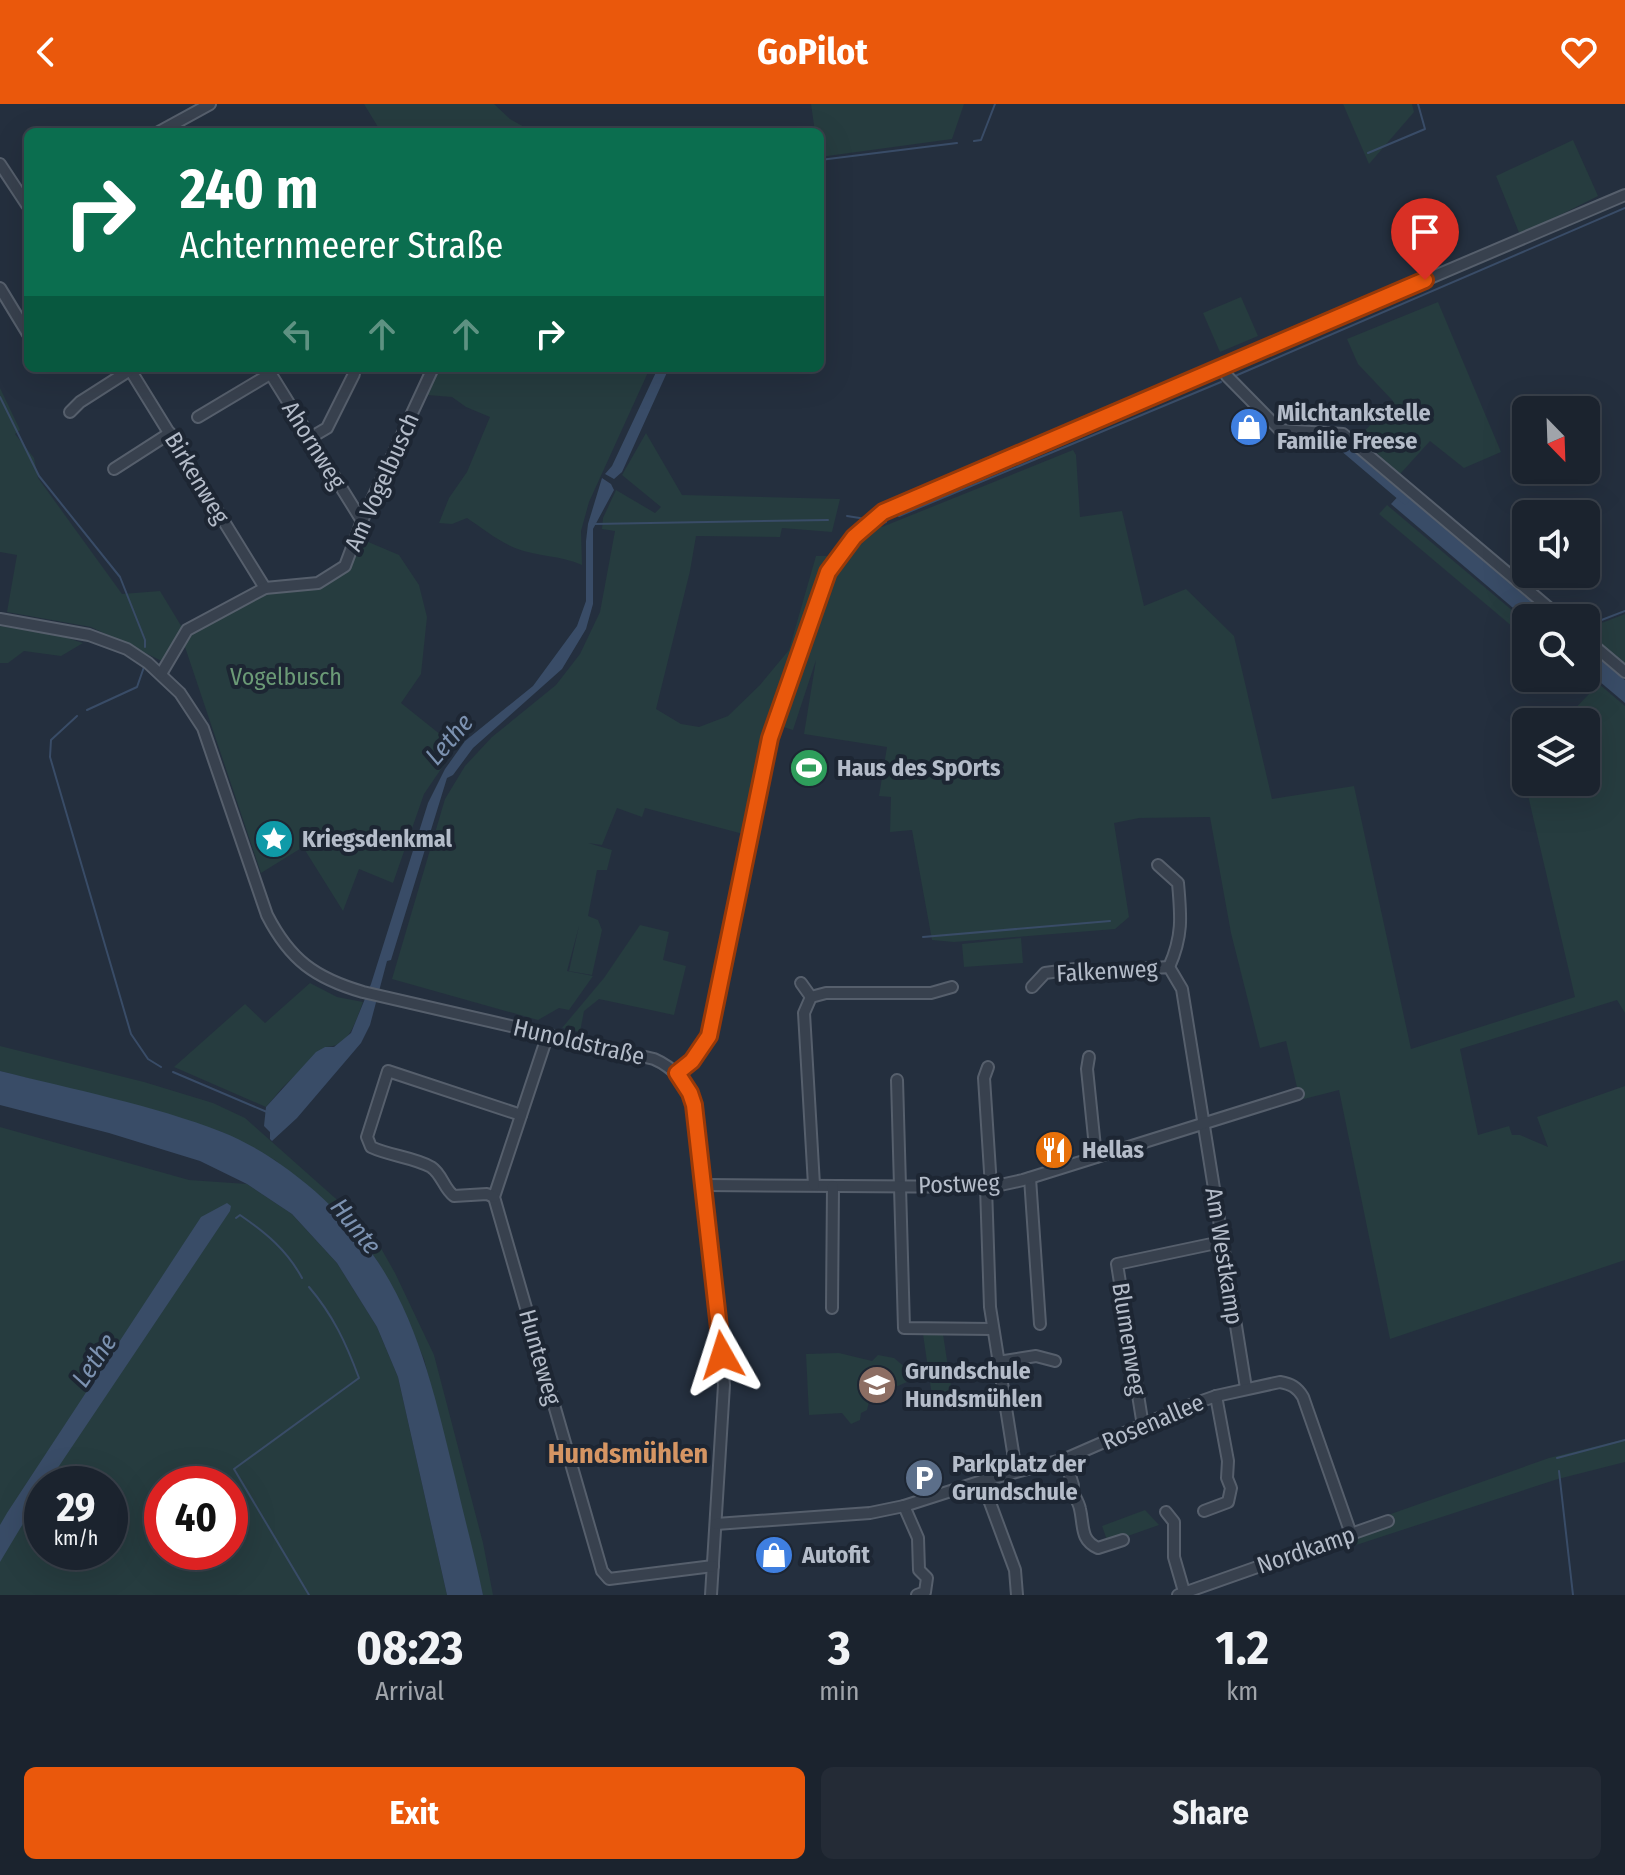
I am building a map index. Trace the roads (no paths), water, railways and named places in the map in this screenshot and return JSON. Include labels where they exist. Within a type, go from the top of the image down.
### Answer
[{"type":"street","points":[[166,128],[210,104]]},
{"type":"street","points":[[0,164],[24,199]]},
{"type":"street","points":[[677,1073],[692,1061],[709,1036],[770,738],[833,563],[854,537],[883,512],[1625,195]]},
{"type":"street","points":[[0,288],[24,327]]},
{"type":"street","points":[[1222,366],[1227,376],[1280,430],[1343,434],[1544,604]]},
{"type":"street","points":[[70,412],[125,372]]},
{"type":"street","name":"Birkenweg","points":[[131,372],[265,588]]},
{"type":"street","points":[[198,417],[266,372]]},
{"type":"street","name":"Ahornweg","points":[[269,372],[362,521]]},
{"type":"street","name":"Am Vogelbusch","points":[[161,674],[187,630],[265,588],[318,583],[345,566],[362,521],[431,372]]},
{"type":"street","points":[[310,438],[327,428],[354,374]]},
{"type":"street","points":[[114,469],[170,433]]},
{"type":"street","name":"Hunoldstraße","points":[[0,619],[89,635],[127,649],[161,674],[193,709],[203,728],[258,894],[280,940],[303,965],[363,992],[654,1059],[677,1073],[694,1105],[724,1385],[711,1595]]},
{"type":"street","points":[[1600,651],[1625,672]]},
{"type":"street","points":[[1158,865],[1178,883],[1182,924],[1169,967]]},
{"type":"street","name":"Falkenweg","points":[[1032,987],[1045,973],[1075,969],[1092,972],[1169,967],[1182,989],[1202,1124]]},
{"type":"street","points":[[801,983],[811,997]]},
{"type":"street","points":[[811,997],[826,993],[931,993],[952,987]]},
{"type":"street","points":[[811,997],[804,1013],[814,1185]]},
{"type":"street","points":[[521,1115],[388,1071],[367,1137],[371,1147],[433,1168],[444,1188],[454,1196],[487,1194],[494,1197],[548,1034]]},
{"type":"street","points":[[1089,1057],[1087,1069],[1096,1157]]},
{"type":"street","points":[[988,1067],[984,1078],[992,1329],[1016,1471]]},
{"type":"street","points":[[897,1080],[904,1328],[992,1329]]},
{"type":"street","name":"Postweg","points":[[704,1185],[988,1187],[1030,1178],[1298,1094]]},
{"type":"street","name":"Am Westkamp","points":[[1202,1124],[1246,1388]]},
{"type":"street","points":[[1030,1178],[1040,1324]]},
{"type":"street","points":[[832,1308],[833,1186]]},
{"type":"street","name":"Hunteweg","points":[[494,1197],[602,1571],[609,1579],[713,1566]]},
{"type":"street","name":"Blumenweg","points":[[1143,1426],[1117,1264],[1221,1242]]},
{"type":"street","points":[[998,1362],[1036,1356],[1055,1361]]},
{"type":"street","name":"Rosenallee","points":[[716,1524],[870,1513],[904,1506],[1065,1459],[1216,1396],[1280,1382],[1298,1389],[1351,1534]]},
{"type":"street","points":[[1204,1511],[1228,1502],[1231,1488],[1216,1396]]},
{"type":"street","points":[[1065,1459],[1072,1491],[1080,1506],[1081,1528],[1089,1544],[1098,1548],[1123,1540]]},
{"type":"street","points":[[982,1481],[1015,1570],[1017,1595]]},
{"type":"street","points":[[904,1506],[918,1538],[919,1570],[927,1578],[925,1592],[917,1595]]},
{"type":"street","points":[[1166,1512],[1174,1522],[1174,1557],[1182,1594]]},
{"type":"street","name":"Nordkamp","points":[[1182,1594],[1388,1521]]},
{"type":"water","points":[[656,372],[667,372],[622,472],[614,479],[605,474],[612,466]]},
{"type":"water","points":[[602,478],[614,490],[593,529],[593,604],[586,629],[562,669],[473,748],[453,775],[447,778],[391,960],[387,961],[370,1025],[361,1043],[297,1118],[272,1141],[270,1132],[264,1126],[266,1107],[316,1052],[325,1047],[334,1047],[351,1033],[371,984],[428,803],[445,769],[465,741],[533,686],[577,626],[586,601],[588,524]]},
{"type":"water","points":[[1403,491],[1512,584],[1512,588],[1517,588],[1536,604],[1512,604],[1512,607],[1391,504]]},
{"type":"water","points":[[1600,659],[1625,680],[1625,703],[1600,682]]},
{"type":"water","points":[[0,1071],[140,1106],[222,1132],[288,1169],[347,1223],[364,1242],[393,1286],[416,1338],[441,1421],[483,1595],[447,1595],[398,1377],[377,1327],[337,1263],[292,1214],[247,1184],[200,1161],[109,1133],[0,1105]]},
{"type":"water","points":[[227,1203],[231,1206],[59,1466],[38,1466],[201,1217]]},
{"type":"water","points":[[24,1487],[24,1522],[0,1562],[0,1525]]},
{"type":"waterway","points":[[974,141],[981,140],[995,104]]},
{"type":"waterway","points":[[1368,153],[1425,129],[1418,104]]},
{"type":"waterway","points":[[824,160],[957,143]]},
{"type":"waterway","points":[[1235,376],[1625,208]]},
{"type":"waterway","points":[[899,516],[1221,382]]},
{"type":"waterway","points":[[0,397],[39,476],[120,577],[145,647]]},
{"type":"waterway","points":[[1345,449],[1405,500]]},
{"type":"waterway","points":[[847,516],[866,519]]},
{"type":"waterway","points":[[593,524],[828,520]]},
{"type":"waterway","points":[[880,524],[886,522]]},
{"type":"waterway","points":[[1600,621],[1625,611]]},
{"type":"waterway","points":[[87,710],[137,687],[144,667]]},
{"type":"waterway","points":[[77,716],[51,740],[50,757],[131,1034],[148,1059],[161,1067]]},
{"type":"waterway","points":[[923,937],[1110,921]]},
{"type":"waterway","points":[[173,1072],[267,1112]]},
{"type":"waterway","points":[[236,1218],[240,1215],[259,1228],[290,1259],[302,1278]]},
{"type":"waterway","points":[[309,1287],[338,1330],[359,1378],[234,1469],[309,1595]]},
{"type":"waterway","points":[[1557,1458],[1625,1440]]},
{"type":"waterway","points":[[1559,1471],[1573,1595]]},
{"type":"place","name":"Milchtankstelle Familie Freese","points":[[1249,427]]},
{"type":"place","name":"Haus des SpOrts","points":[[809,768]]},
{"type":"place","name":"Kriegsdenkmal","points":[[274,839]]},
{"type":"place","name":"Hellas","points":[[1054,1150]]},
{"type":"place","name":"Grundschule Hundsmühlen","points":[[877,1385]]},
{"type":"place","name":"Parkplatz der Grundschule","points":[[924,1478]]},
{"type":"place","name":"Autofit","points":[[774,1555]]},
{"type":"district","name":"Hundsmühlen","points":[[628,1453]]},
{"type":"park label","name":"Vogelbusch","points":[[286,677]]},
{"type":"water label","name":"Lethe","points":[[449,739]]},
{"type":"water label","name":"Hunte","points":[[356,1226]]},
{"type":"water label","name":"Lethe","points":[[94,1360]]}]
